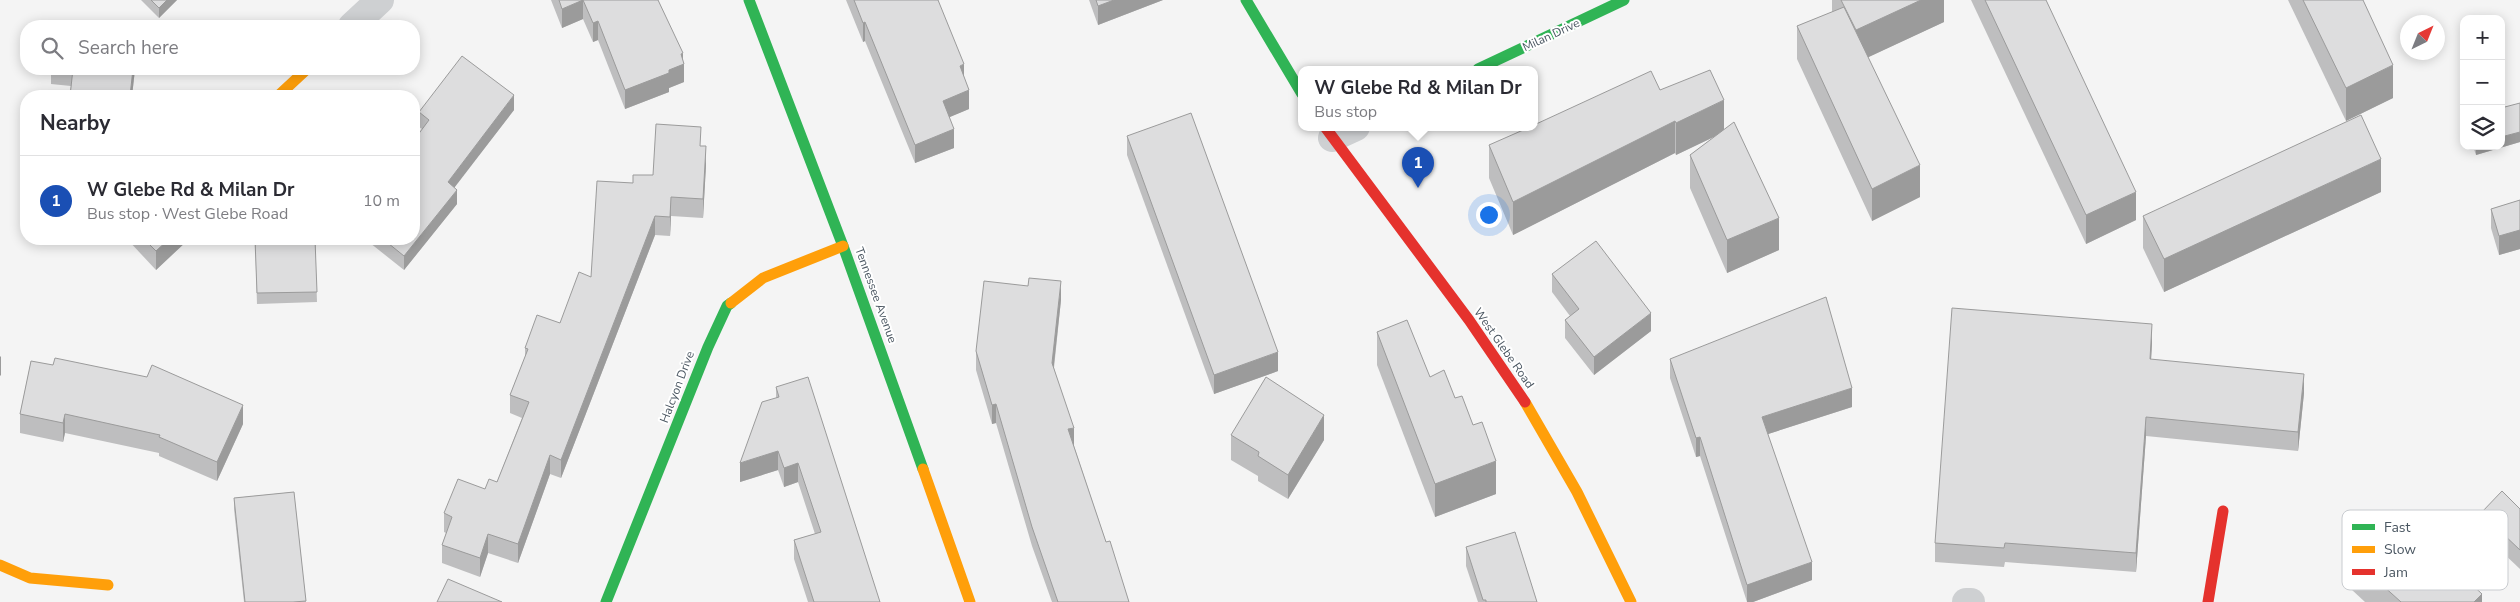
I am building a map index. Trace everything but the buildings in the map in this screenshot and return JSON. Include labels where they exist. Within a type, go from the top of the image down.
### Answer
[{"type":"street","points":[[358,20],[380,0]]},
{"type":"street","name":"Tennessee Avenue","points":[[749,0],[843,246],[970,602]]},
{"type":"street","points":[[1246,0],[1298,87]]},
{"type":"street","name":"Milan Drive","points":[[1484,66],[1624,0]]},
{"type":"street","points":[[284,90],[301,75]]},
{"type":"street","name":"West Glebe Road","points":[[1339,131],[1428,265],[1514,385],[1571,478],[1631,602]]},
{"type":"street","name":"Halcyon Drive","points":[[606,602],[708,347],[727,306],[763,278],[843,246]]},
{"type":"street","points":[[2208,602],[2223,511]]},
{"type":"street","points":[[0,565],[30,578],[108,585]]},
{"type":"street","points":[[1966,602],[1971,602]]},
{"type":"traffic: fast","points":[[749,0],[843,246],[923,469]]},
{"type":"traffic: fast","points":[[1246,0],[1298,87]]},
{"type":"traffic: fast","points":[[1484,66],[1624,0]]},
{"type":"traffic: fast","points":[[606,602],[708,347],[727,306],[731,303]]},
{"type":"traffic: slow","points":[[284,90],[301,75]]},
{"type":"traffic: slow","points":[[731,303],[763,278],[843,246]]},
{"type":"traffic: slow","points":[[1525,402],[1577,492],[1631,602]]},
{"type":"traffic: slow","points":[[923,469],[970,602]]},
{"type":"traffic: slow","points":[[0,565],[30,578],[108,585]]},
{"type":"traffic: jam","points":[[1328,131],[1469,320],[1525,402]]},
{"type":"traffic: jam","points":[[2208,602],[2223,511]]},
{"type":"place","name":"W Glebe Rd & Milan Dr","points":[[1418,188]]}]
